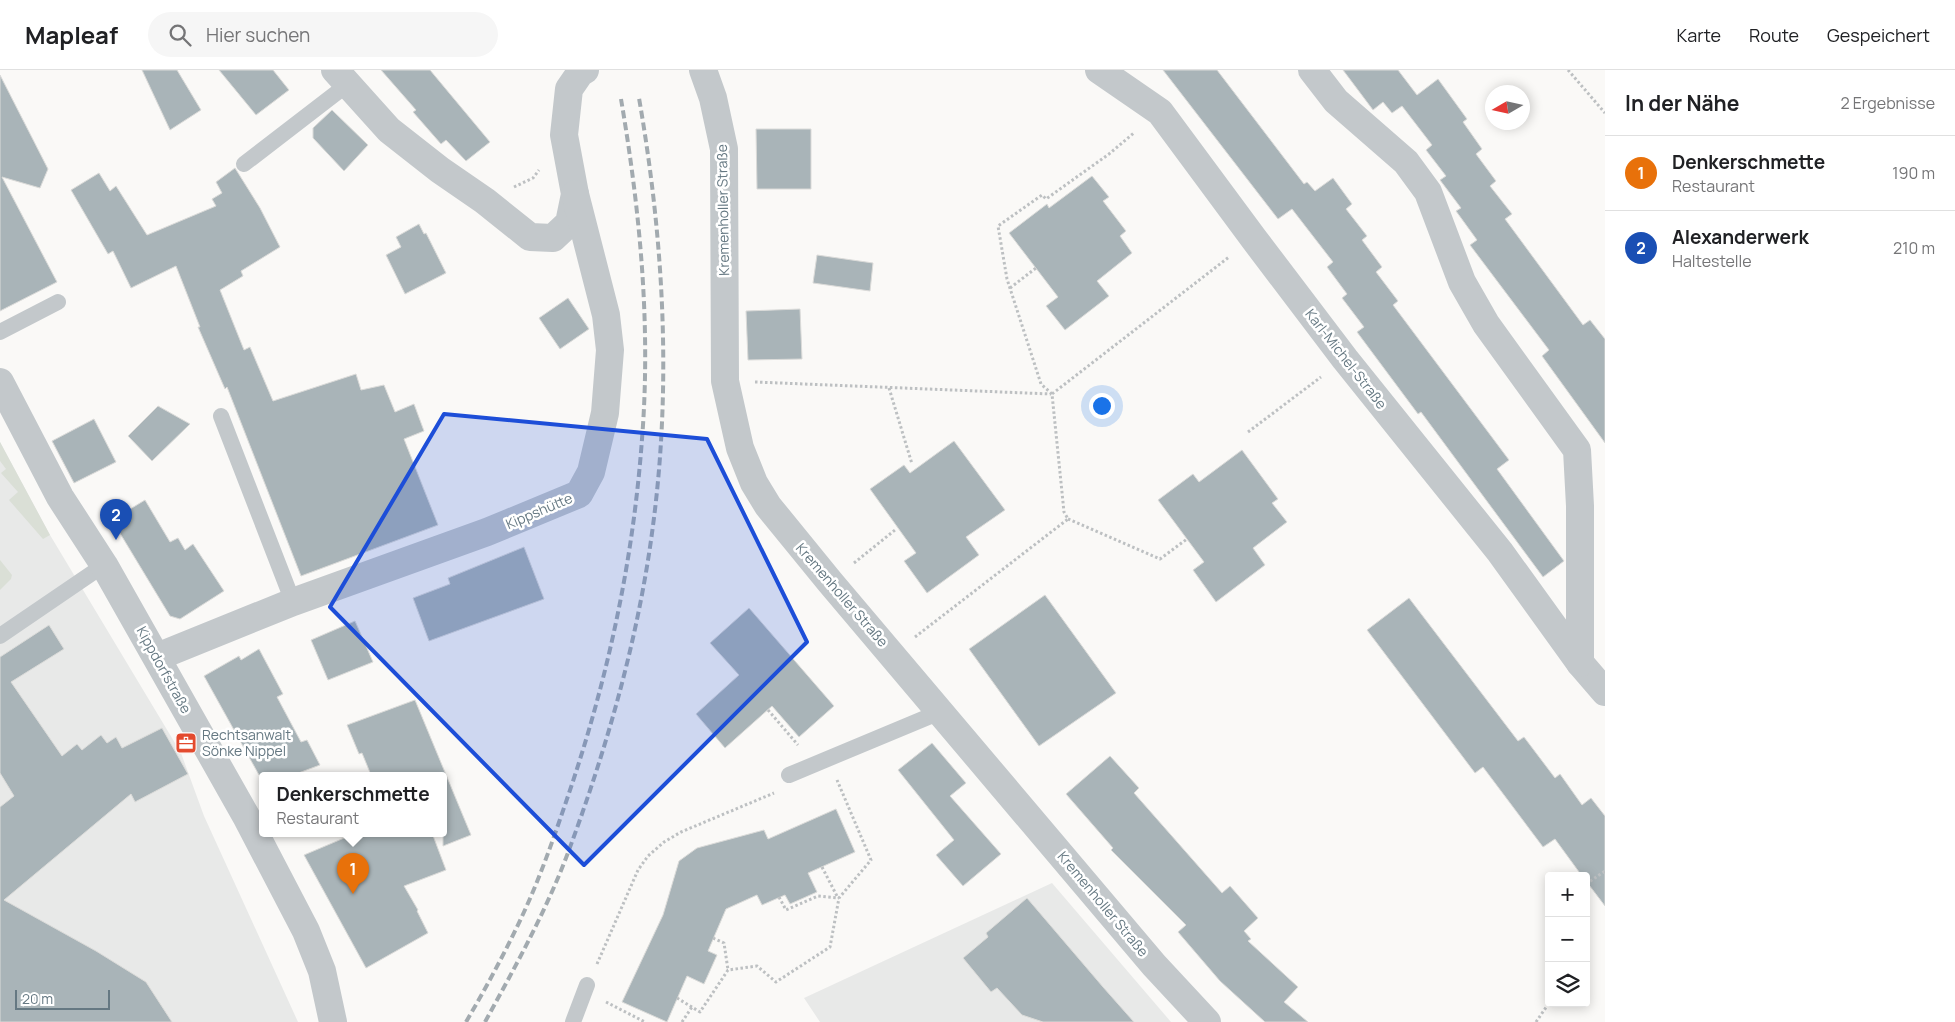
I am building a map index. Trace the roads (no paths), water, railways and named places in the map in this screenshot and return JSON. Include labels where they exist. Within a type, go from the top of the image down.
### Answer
[{"type":"street","points":[[341,77],[389,130],[440,170],[530,237],[553,238],[569,223],[576,194],[564,134],[570,89],[580,74],[586,70]]},
{"type":"street","name":"Kremenholler Straße","points":[[703,70],[713,98],[724,149],[725,381],[740,448],[754,483],[796,541],[830,582],[1154,965],[1207,1022]]},
{"type":"street","name":"Karl-Michel-Straße","points":[[1099,70],[1160,112],[1345,359],[1500,552],[1580,662],[1605,692]]},
{"type":"street","points":[[1312,70],[1336,100],[1406,162],[1428,192],[1462,282],[1486,324],[1577,450],[1580,506],[1580,662]]},
{"type":"street","name":"Kippshütte","points":[[158,657],[293,602],[487,532],[579,494],[591,472],[605,413],[610,350],[606,315],[576,194]]},
{"type":"street","name":"Kippdorfstraße","points":[[0,382],[60,497],[104,565],[158,657],[246,816],[306,931],[322,971],[333,1022]]},
{"type":"lane","points":[[244,164],[341,77]]},
{"type":"lane","points":[[0,332],[58,302]]},
{"type":"lane","points":[[221,416],[293,602]]},
{"type":"lane","points":[[0,636],[104,565]]},
{"type":"lane","points":[[789,775],[940,712]]},
{"type":"lane","points":[[573,1022],[586,988]]},
{"type":"railway","points":[[485,1022],[528,942],[566,858],[594,779],[618,698],[646,575],[658,479],[663,370],[659,261],[648,152],[639,98]]},
{"type":"railway","points":[[466,1022],[497,967],[517,926],[552,842],[594,711],[606,666],[625,577],[638,485],[642,439],[645,354],[642,268],[634,183],[621,99]]},
{"type":"place","name":"Alexanderwerk","points":[[116,540]]},
{"type":"place","name":"Rechtsanwalt Sönke Nippel","points":[[186,743]]},
{"type":"place","name":"Denkerschmette","points":[[353,894]]}]
